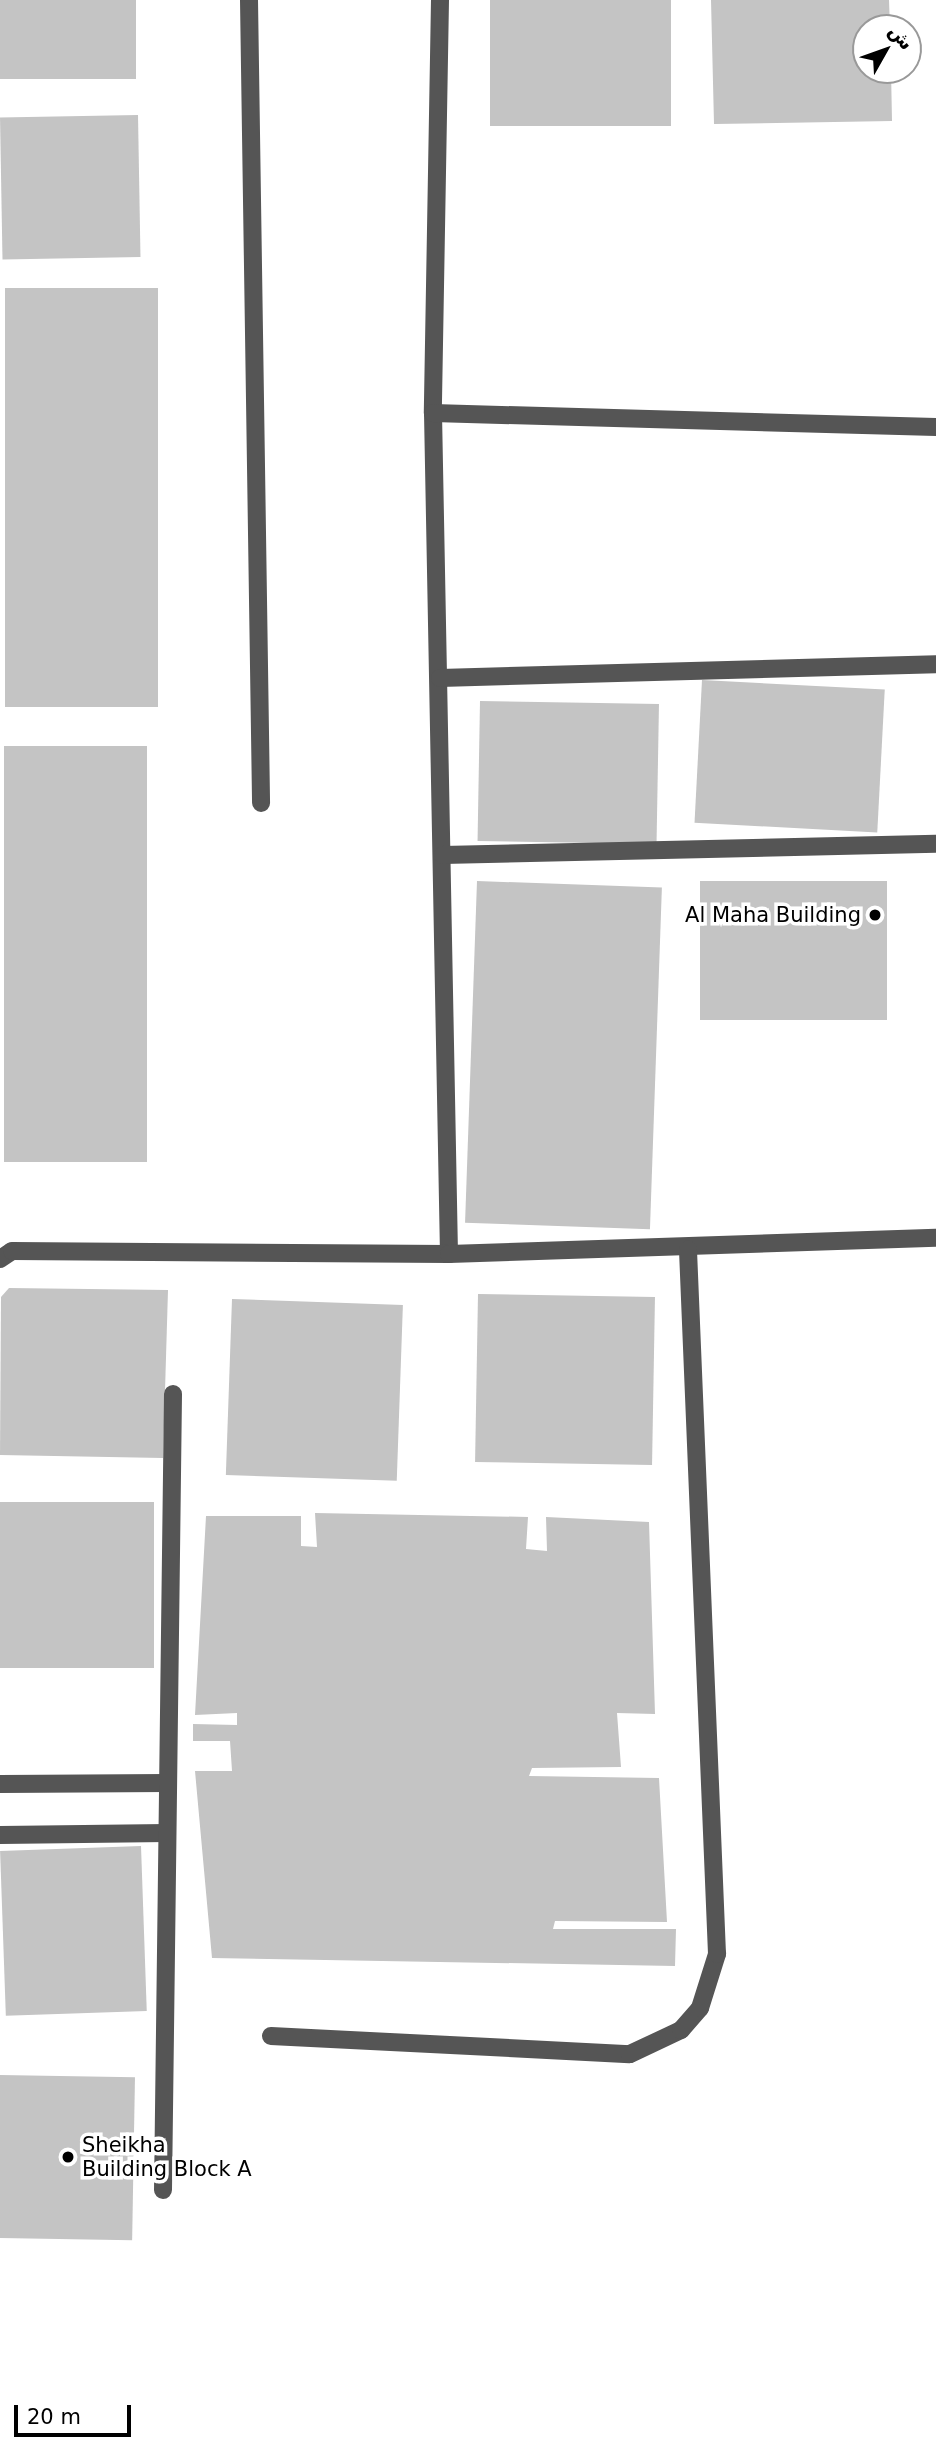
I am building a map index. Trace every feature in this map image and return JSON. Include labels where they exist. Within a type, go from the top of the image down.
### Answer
[{"type":"street","points":[[249,0],[261,803]]},
{"type":"street","points":[[440,0],[433,412],[449,1254]]},
{"type":"street","points":[[433,412],[936,427]]},
{"type":"street","points":[[440,678],[936,664]]},
{"type":"street","points":[[443,855],[936,844]]},
{"type":"street","points":[[4,1250],[449,1254],[688,1250],[936,1238]]},
{"type":"street","points":[[271,2036],[630,2054],[681,2030],[700,2008],[717,1954],[688,1250]]},
{"type":"street","points":[[163,2190],[173,1394]]},
{"type":"street","points":[[0,1784],[168,1783]]},
{"type":"street","points":[[0,1835],[167,1833]]},
{"type":"building","points":[[0,0],[136,0],[136,79],[0,79]]},
{"type":"building","points":[[490,0],[671,0],[671,126],[490,126]]},
{"type":"building","points":[[711,0],[889,0],[890,14],[852,14],[852,84],[891,84],[892,121],[714,124]]},
{"type":"building","points":[[138,115],[140,257],[2,259],[0,117]]},
{"type":"building","points":[[5,288],[158,288],[158,707],[5,707]]},
{"type":"building","points":[[702,680],[885,690],[877,832],[695,823]]},
{"type":"building","points":[[480,701],[659,704],[657,844],[478,841]]},
{"type":"building","points":[[4,746],[147,746],[147,1162],[4,1162]]},
{"type":"building","points":[[477,881],[662,887],[650,1229],[465,1223]]},
{"type":"building","points":[[700,881],[887,881],[887,1020],[700,1020]]},
{"type":"building","points":[[9,1288],[168,1290],[163,1458],[0,1455],[1,1297]]},
{"type":"building","points":[[478,1294],[655,1297],[652,1465],[475,1462]]},
{"type":"building","points":[[232,1299],[403,1305],[397,1481],[226,1475]]},
{"type":"building","points":[[0,1502],[154,1502],[154,1668],[0,1668]]},
{"type":"building","points":[[315,1513],[528,1517],[526,1549],[547,1551],[546,1517],[649,1522],[655,1714],[617,1713],[621,1767],[532,1768],[529,1776],[659,1778],[667,1922],[555,1921],[553,1929],[676,1929],[675,1966],[212,1958],[195,1771],[232,1771],[230,1741],[193,1741],[193,1724],[237,1725],[237,1713],[195,1715],[206,1516],[301,1516],[301,1546],[317,1547]]},
{"type":"building","points":[[141,1846],[147,2011],[6,2016],[0,1851]]},
{"type":"building","name":"Sheikha Building Block A","points":[[0,2075],[135,2077],[132,2240],[0,2238]]},
{"type":"place","name":"Al Maha Building","points":[[875,915]]},
{"type":"place","name":"Sheikha Building Block A","points":[[68,2157]]}]
